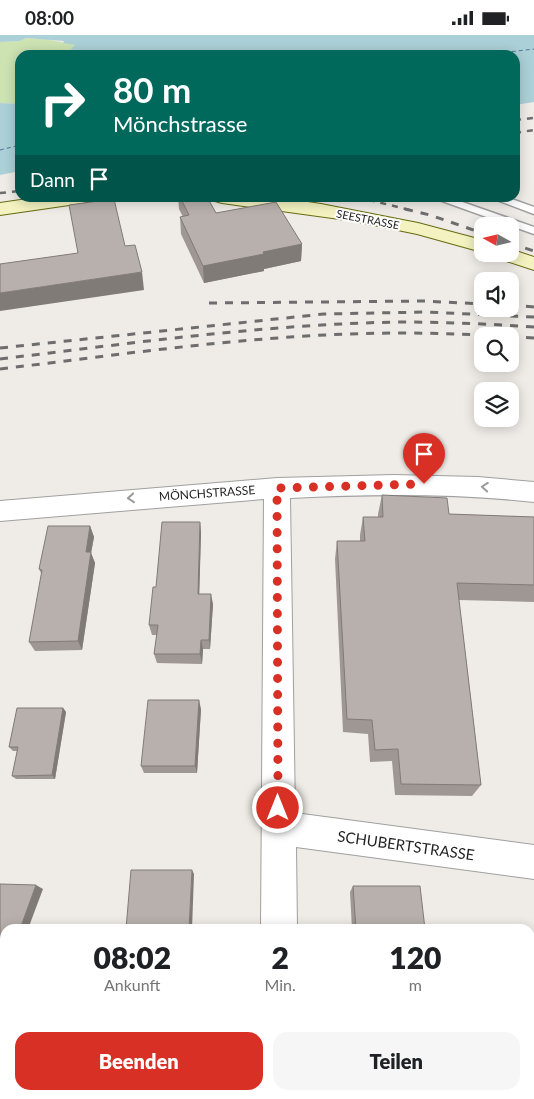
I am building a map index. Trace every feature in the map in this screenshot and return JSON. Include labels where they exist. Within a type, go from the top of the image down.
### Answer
[{"type":"street","points":[[0,209],[48,202]]},
{"type":"street","name":"SEESTRASSE","points":[[269,202],[359,216],[434,232],[474,244]]},
{"type":"street","points":[[519,259],[534,264]]},
{"type":"street","name":"MÖNCHSTRASSE","points":[[0,511],[132,498],[277,488],[424,484],[534,492]]},
{"type":"street","points":[[277,488],[279,924]]},
{"type":"street","name":"SCHUBERTSTRASSE","points":[[278,827],[534,862]]},
{"type":"lane","points":[[450,202],[534,231]]},
{"type":"lane","points":[[508,202],[534,211]]},
{"type":"green space","points":[[26,38],[40,38],[76,45],[72,49],[74,50],[15,50],[15,104],[0,103],[0,42],[20,41]]},
{"type":"water","points":[[0,35],[534,35],[534,102],[520,104],[520,50],[74,50],[71,49],[75,45],[63,43],[64,41],[26,38],[20,41],[0,42]]},
{"type":"water","points":[[0,103],[15,104],[15,172],[0,175]]},
{"type":"building","points":[[92,202],[115,202],[125,246],[135,245],[142,272],[0,293],[0,264],[78,253],[69,205]]},
{"type":"building","points":[[182,202],[210,202],[216,213],[276,202],[302,244],[263,252],[264,254],[203,266],[180,217],[189,215]]},
{"type":"building","points":[[382,495],[447,498],[449,514],[534,517],[534,585],[457,583],[481,785],[401,784],[398,749],[375,750],[372,720],[347,719],[337,541],[365,541],[363,517],[383,517]]},
{"type":"building","points":[[162,522],[200,522],[198,594],[211,594],[209,640],[201,640],[200,654],[154,654],[158,625],[149,625],[153,587],[156,587]]},
{"type":"building","points":[[48,526],[90,526],[86,552],[91,552],[78,641],[29,642],[42,570],[39,569]]},
{"type":"building","points":[[148,700],[199,700],[195,766],[141,766]]},
{"type":"building","points":[[17,708],[63,708],[52,775],[12,776],[18,747],[9,747]]},
{"type":"building","points":[[131,870],[192,870],[189,924],[126,924]]},
{"type":"building","points":[[0,884],[36,885],[22,924],[0,924]]},
{"type":"building","points":[[353,886],[420,886],[424,924],[356,924]]},
{"type":"ferry route","points":[[520,51],[534,49]]},
{"type":"ferry route","points":[[0,150],[15,146]]},
{"type":"railway","points":[[520,119],[534,118]]},
{"type":"railway","points":[[520,132],[534,130]]},
{"type":"railway","points":[[0,193],[15,192]]},
{"type":"railway","points":[[377,202],[410,210]]},
{"type":"railway","points":[[405,209],[430,215],[474,230]]},
{"type":"railway","points":[[519,246],[534,251]]},
{"type":"railway","points":[[209,303],[424,301],[474,304]]},
{"type":"railway","points":[[519,306],[534,307]]},
{"type":"railway","points":[[0,348],[324,314],[427,312],[534,317]]},
{"type":"railway","points":[[0,359],[200,335],[301,326],[401,322],[468,323],[534,327]]},
{"type":"railway","points":[[0,369],[200,345],[301,336],[418,333],[534,338]]},
{"type":"route","points":[[278,808],[277,488],[424,484]]}]
